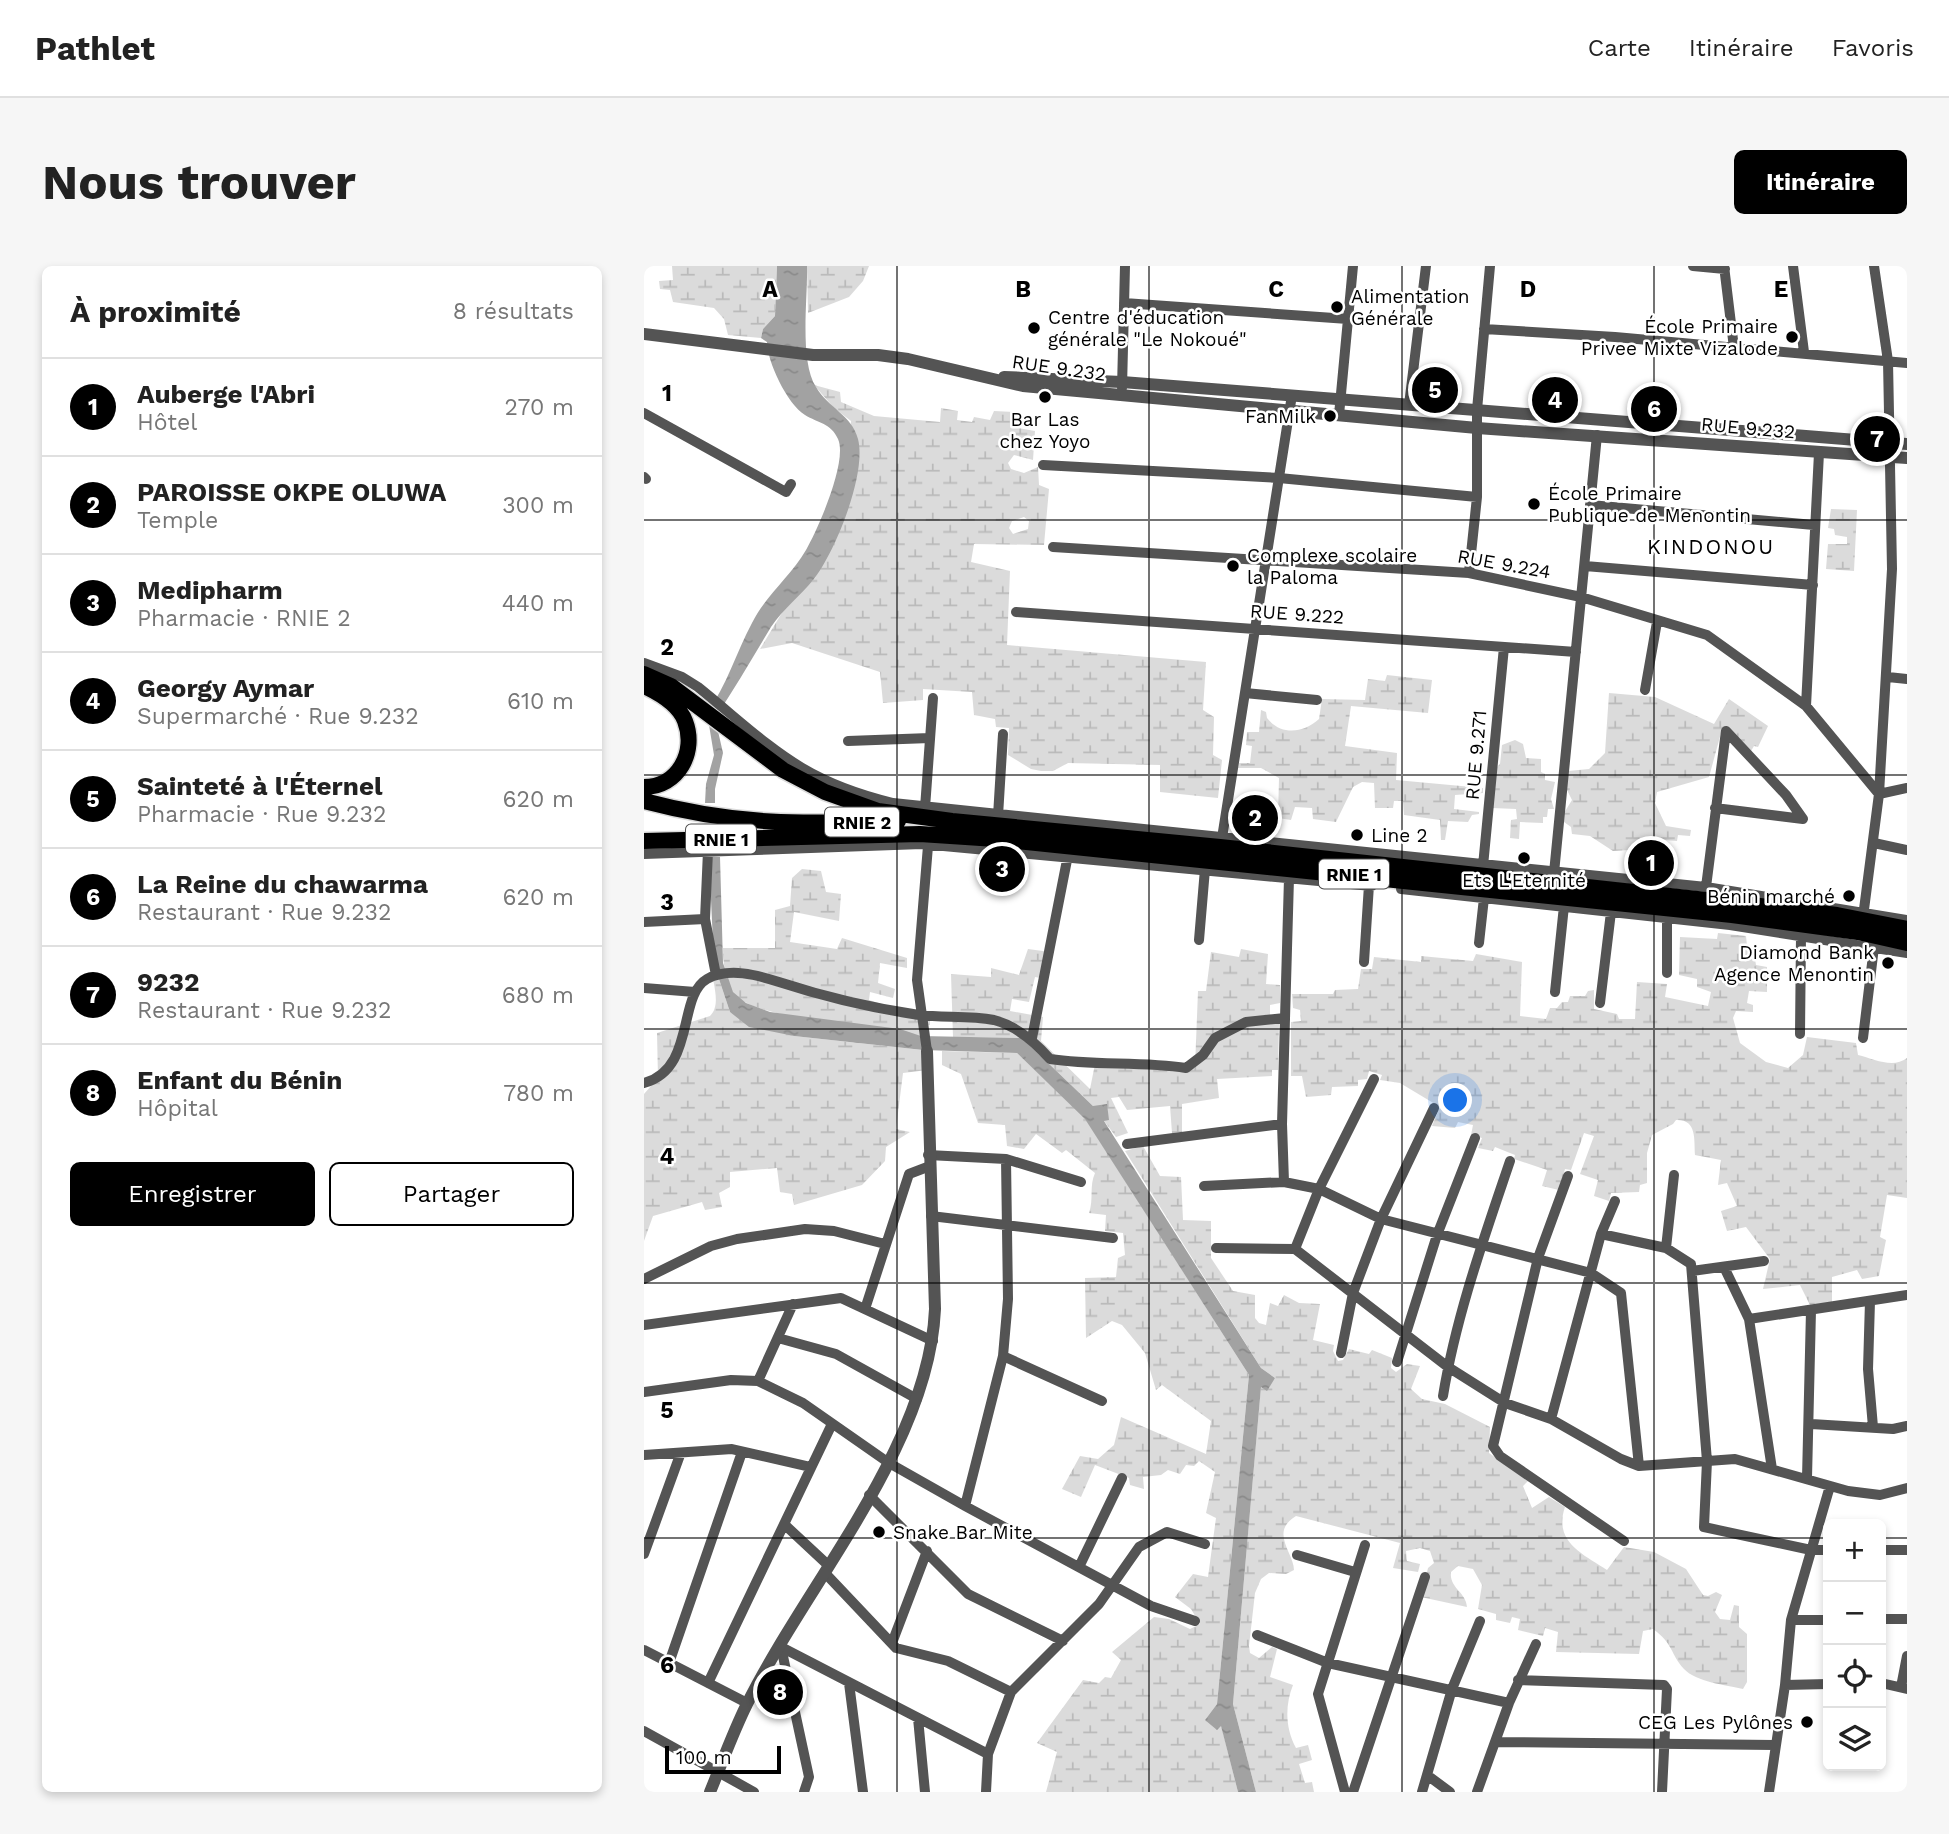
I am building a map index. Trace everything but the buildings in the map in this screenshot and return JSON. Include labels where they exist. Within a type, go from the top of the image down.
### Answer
[{"type":"highway","name":"RNIE 1","points":[[644,674],[671,686],[783,770],[842,799],[878,811],[952,821],[1369,862],[1860,926],[1907,943]]},
{"type":"highway","points":[[644,686],[663,697],[685,721],[689,744],[679,772],[665,783],[644,787]]},
{"type":"highway","name":"RNIE 2","points":[[644,801],[719,818],[771,824],[952,821]]},
{"type":"highway","points":[[644,812],[716,829],[776,837]]},
{"type":"highway","points":[[952,821],[980,814]]},
{"type":"highway","name":"RNIE 1","points":[[644,841],[920,834],[996,839],[1907,929]]},
{"type":"street","points":[[1122,396],[1125,266]]},
{"type":"street","points":[[1339,415],[1353,266]]},
{"type":"street","points":[[1409,405],[1426,266]]},
{"type":"street","points":[[1469,573],[1477,496],[1477,410],[1490,266]]},
{"type":"street","points":[[1693,266],[1725,267],[1734,348]]},
{"type":"street","points":[[1793,266],[1804,352]]},
{"type":"street","points":[[1860,926],[1874,843],[1888,677],[1891,443],[1888,361],[1874,266]]},
{"type":"street","points":[[1124,303],[1348,319]]},
{"type":"street","points":[[1484,329],[1804,352],[1907,363]]},
{"type":"street","points":[[644,334],[813,355],[878,355],[993,377]]},
{"type":"street","name":"RUE 9.232","points":[[993,377],[1122,382],[1907,444]]},
{"type":"street","name":"RUE 9.232","points":[[993,377],[1023,386],[1477,428],[1907,458]]},
{"type":"street","points":[[1222,838],[1292,395]]},
{"type":"street","points":[[644,413],[786,492],[791,484]]},
{"type":"street","points":[[1554,873],[1597,435]]},
{"type":"street","points":[[1806,706],[1819,453]]},
{"type":"street","points":[[1043,465],[1279,478],[1477,496]]},
{"type":"street","points":[[1590,505],[1814,525]]},
{"type":"street","name":"RUE 9.224","points":[[1053,547],[1469,573],[1581,597],[1706,635],[1806,706],[1879,794]]},
{"type":"street","points":[[1585,566],[1813,585]]},
{"type":"street","name":"RUE 9.222","points":[[1016,612],[1576,652]]},
{"type":"street","points":[[1644,690],[1657,622]]},
{"type":"street","name":"RUE 9.271","points":[[1483,866],[1504,647]]},
{"type":"street","points":[[644,663],[682,677],[722,706],[769,749],[816,778],[859,795],[925,808],[998,816],[1706,887],[1860,926],[1874,947],[1863,1038]]},
{"type":"street","points":[[1888,677],[1907,679]]},
{"type":"street","points":[[1245,694],[1317,700]]},
{"type":"street","points":[[925,808],[933,698]]},
{"type":"street","points":[[1706,887],[1715,808],[1726,731],[1786,795],[1803,819],[1715,808]]},
{"type":"street","points":[[998,816],[1003,734]]},
{"type":"street","points":[[848,741],[930,738]]},
{"type":"street","points":[[1879,794],[1907,788]]},
{"type":"street","points":[[644,853],[899,843],[1068,855],[1369,885],[1801,935],[1907,920]]},
{"type":"street","points":[[1874,843],[1907,850]]},
{"type":"street","points":[[710,1792],[747,1703],[889,1462],[917,1399],[933,1341],[927,1051],[917,980],[928,846]]},
{"type":"street","points":[[708,851],[705,919],[716,975]]},
{"type":"street","points":[[1031,1038],[1068,855]]},
{"type":"street","points":[[1199,940],[1205,869]]},
{"type":"street","points":[[1284,1182],[1282,1124],[1289,878]]},
{"type":"street","points":[[1364,961],[1369,885]]},
{"type":"street","points":[[1479,943],[1484,898]]},
{"type":"street","points":[[1556,992],[1564,906]]},
{"type":"street","points":[[1600,1003],[1611,912]]},
{"type":"street","points":[[1667,918],[1667,973]]},
{"type":"street","points":[[644,922],[705,919]]},
{"type":"street","points":[[1800,1034],[1801,935]]},
{"type":"street","points":[[1874,947],[1907,953]]},
{"type":"street","points":[[644,1083],[653,1081],[671,1063],[682,1044],[695,992],[703,981],[716,975],[758,975],[828,998],[922,1015],[996,1021],[1031,1038],[1050,1059],[1186,1068],[1203,1055],[1215,1038],[1246,1022],[1285,1018]]},
{"type":"street","points":[[644,988],[695,992]]},
{"type":"street","points":[[1295,1249],[1319,1189],[1374,1079]]},
{"type":"street","points":[[1341,1353],[1353,1293],[1381,1219],[1434,1108]]},
{"type":"street","points":[[1127,1144],[1282,1124]]},
{"type":"street","points":[[1397,1362],[1437,1235],[1475,1138]]},
{"type":"street","points":[[965,1506],[1003,1356],[1007,1299],[1006,1159]]},
{"type":"street","points":[[865,1309],[909,1174],[929,1161],[1006,1159],[1081,1182]]},
{"type":"street","points":[[1443,1396],[1448,1367],[1481,1246],[1510,1161]]},
{"type":"street","points":[[1666,1248],[1674,1175]]},
{"type":"street","points":[[1568,1176],[1538,1258],[1505,1402],[1493,1438],[1496,1452],[1624,1541]]},
{"type":"street","points":[[1204,1186],[1284,1182],[1319,1189],[1381,1219],[1591,1272],[1621,1293],[1639,1466]]},
{"type":"street","points":[[1551,1419],[1601,1234],[1615,1202]]},
{"type":"street","points":[[932,1216],[1113,1237]]},
{"type":"street","points":[[644,1279],[712,1246],[737,1239],[805,1229],[834,1231],[885,1244]]},
{"type":"street","points":[[1601,1234],[1666,1248],[1691,1264],[1707,1461],[1704,1527],[1811,1550],[1823,1550]]},
{"type":"street","points":[[1216,1248],[1295,1249],[1448,1367],[1505,1402],[1551,1419],[1621,1460],[1639,1466],[1735,1459],[1830,1486],[1880,1495],[1907,1488]]},
{"type":"street","points":[[1692,1271],[1764,1261]]},
{"type":"street","points":[[1724,1267],[1749,1319],[1772,1469]]},
{"type":"street","points":[[1749,1319],[1907,1295]]},
{"type":"street","points":[[644,1325],[841,1298],[933,1341]]},
{"type":"street","points":[[1870,1301],[1868,1368],[1873,1427]]},
{"type":"street","points":[[758,1381],[793,1304]]},
{"type":"street","points":[[1807,1478],[1811,1424],[1811,1310]]},
{"type":"street","points":[[778,1338],[836,1354],[917,1399]]},
{"type":"street","points":[[1003,1356],[1102,1401]]},
{"type":"street","points":[[644,1392],[731,1380],[758,1381],[803,1403],[831,1426],[965,1506],[1151,1606],[1195,1621]]},
{"type":"street","points":[[1811,1424],[1894,1429],[1907,1426]]},
{"type":"street","points":[[708,1683],[831,1426]]},
{"type":"street","points":[[644,1455],[680,1455],[720,1449],[811,1467]]},
{"type":"street","points":[[669,1663],[742,1452]]},
{"type":"street","points":[[645,1551],[680,1455]]},
{"type":"street","points":[[1079,1567],[1122,1478]]},
{"type":"street","points":[[1769,1792],[1785,1685],[1791,1620],[1830,1486]]},
{"type":"street","points":[[869,1495],[968,1594],[1063,1641]]},
{"type":"street","points":[[784,1524],[896,1648],[948,1661],[1011,1692]]},
{"type":"street","points":[[986,1792],[988,1754],[1011,1692],[1100,1604],[1139,1547],[1161,1534],[1173,1533],[1205,1544]]},
{"type":"street","points":[[1345,1792],[1318,1694],[1365,1545]]},
{"type":"street","points":[[1886,1550],[1907,1550]]},
{"type":"street","points":[[892,1643],[927,1551]]},
{"type":"street","points":[[1297,1555],[1355,1572]]},
{"type":"street","points":[[1353,1792],[1424,1577]]},
{"type":"street","points":[[1886,1619],[1907,1619]]},
{"type":"street","points":[[1791,1620],[1823,1620]]},
{"type":"street","points":[[1422,1792],[1452,1689],[1480,1621]]},
{"type":"street","points":[[1257,1635],[1328,1663],[1509,1703]]},
{"type":"street","points":[[1478,1792],[1518,1680],[1536,1644]]},
{"type":"street","points":[[781,1647],[988,1754]]},
{"type":"street","points":[[781,1647],[809,1777],[804,1792]]},
{"type":"street","points":[[644,1650],[747,1703]]},
{"type":"street","points":[[1886,1684],[1904,1688],[1907,1656]]},
{"type":"street","points":[[1518,1680],[1664,1685],[1667,1689],[1662,1792]]},
{"type":"street","points":[[849,1683],[863,1792]]},
{"type":"street","points":[[1785,1685],[1823,1684]]},
{"type":"street","points":[[918,1718],[925,1792]]},
{"type":"street","points":[[644,1731],[719,1770],[754,1792]]},
{"type":"street","points":[[1497,1742],[1774,1745]]},
{"type":"street","points":[[1427,1775],[1450,1792]]},
{"type":"green space","points":[[672,266],[777,266],[775,316],[763,329],[761,338],[728,335],[724,319],[714,308],[673,302],[670,290],[660,289],[659,281],[673,280]]},
{"type":"green space","points":[[807,266],[869,266],[863,281],[849,297],[808,313]]},
{"type":"green space","points":[[814,385],[840,392],[841,402],[874,416],[940,422],[941,408],[958,411],[957,420],[972,422],[974,417],[990,420],[994,411],[1014,412],[1018,428],[1035,431],[1033,460],[1014,455],[1008,463],[1011,469],[1024,473],[1038,467],[1039,485],[1049,489],[1044,545],[974,544],[971,562],[1010,571],[1007,645],[1206,662],[1203,710],[1214,717],[1213,755],[1222,760],[1218,798],[1160,792],[1160,765],[1068,763],[1053,771],[1031,769],[1008,755],[1009,728],[996,727],[995,719],[974,715],[972,692],[923,689],[923,700],[883,703],[880,672],[792,643],[760,649],[783,611],[815,578],[843,522],[851,421],[834,408]],"holes":[[[1024,517],[1029,521],[1028,529],[1013,534],[1009,528],[1012,521]]]},
{"type":"green space","points":[[1831,509],[1857,510],[1854,571],[1826,569],[1828,544],[1847,544],[1847,537],[1835,535],[1834,529],[1828,528]]},
{"type":"green space","points":[[1387,675],[1432,680],[1428,713],[1351,706],[1345,746],[1397,753],[1396,780],[1483,788],[1483,793],[1455,795],[1454,809],[1479,814],[1472,815],[1468,822],[1448,821],[1445,840],[1441,840],[1440,820],[1404,815],[1403,801],[1394,801],[1393,808],[1375,808],[1374,783],[1362,782],[1353,787],[1336,822],[1313,819],[1312,808],[1295,807],[1291,820],[1278,818],[1279,778],[1261,768],[1238,768],[1239,763],[1250,763],[1252,746],[1246,745],[1247,732],[1259,732],[1261,710],[1266,712],[1267,718],[1279,728],[1300,730],[1319,719],[1322,699],[1365,700],[1368,679],[1385,681]]},
{"type":"green space","points":[[1609,693],[1655,697],[1714,724],[1729,699],[1768,726],[1758,747],[1754,746],[1751,751],[1721,733],[1709,777],[1657,792],[1655,803],[1666,826],[1691,830],[1690,836],[1678,835],[1677,841],[1648,839],[1645,849],[1613,851],[1590,836],[1572,834],[1571,827],[1564,822],[1564,813],[1572,800],[1566,788],[1568,771],[1589,769],[1605,753]]},
{"type":"green space","points":[[1515,740],[1523,744],[1526,758],[1541,759],[1541,772],[1545,774],[1545,780],[1555,782],[1551,799],[1554,809],[1548,809],[1543,823],[1520,822],[1519,839],[1510,838],[1511,820],[1517,819],[1516,809],[1492,808],[1496,768],[1500,764],[1502,745]]},
{"type":"green space","points":[[802,869],[821,871],[826,892],[841,894],[839,921],[794,912],[790,942],[837,949],[842,938],[907,958],[907,968],[880,963],[878,983],[895,989],[893,998],[870,992],[869,1000],[930,1020],[930,1025],[919,1026],[920,1036],[764,1010],[744,1002],[732,991],[725,970],[723,948],[775,948],[775,910],[790,906],[792,878]]},
{"type":"green space","points":[[1718,933],[1746,936],[1747,946],[1751,946],[1751,959],[1755,959],[1756,965],[1767,967],[1767,992],[1749,991],[1747,1003],[1753,1005],[1753,1012],[1736,1011],[1733,1018],[1740,1043],[1766,1062],[1788,1068],[1803,1055],[1807,1037],[1856,1043],[1858,1055],[1883,1062],[1896,1063],[1907,1058],[1907,1198],[1887,1195],[1880,1237],[1886,1240],[1879,1276],[1862,1279],[1857,1270],[1832,1277],[1832,1302],[1810,1305],[1800,1285],[1763,1289],[1770,1259],[1746,1227],[1727,1231],[1721,1211],[1737,1206],[1727,1183],[1718,1185],[1721,1160],[1695,1155],[1693,1131],[1688,1123],[1676,1120],[1652,1135],[1647,1153],[1647,1183],[1640,1185],[1639,1192],[1611,1193],[1609,1201],[1594,1196],[1598,1180],[1580,1174],[1594,1136],[1584,1133],[1571,1170],[1565,1169],[1559,1190],[1542,1186],[1547,1170],[1514,1159],[1515,1155],[1495,1147],[1493,1151],[1478,1148],[1482,1138],[1471,1135],[1473,1125],[1458,1122],[1455,1128],[1432,1126],[1440,1107],[1400,1083],[1380,1080],[1382,1075],[1369,1071],[1367,1079],[1358,1080],[1358,1086],[1332,1087],[1331,1095],[1306,1097],[1302,1076],[1291,1076],[1291,1022],[1301,1021],[1300,1010],[1293,1008],[1292,994],[1333,994],[1335,990],[1358,989],[1361,969],[1372,969],[1374,957],[1421,962],[1421,956],[1473,961],[1476,954],[1522,962],[1520,1016],[1546,1019],[1550,1008],[1557,1008],[1562,1002],[1568,1002],[1570,996],[1585,996],[1588,991],[1594,990],[1594,1009],[1617,1014],[1619,1019],[1635,1019],[1637,982],[1667,984],[1665,997],[1708,1006],[1711,992],[1697,987],[1697,979],[1679,975],[1680,937],[1717,939]]},
{"type":"green space","points":[[1028,949],[1050,952],[1047,979],[1035,977],[1029,1002],[1012,999],[1010,1011],[1043,1017],[1041,1041],[1090,1089],[1095,1064],[1195,1068],[1198,991],[1206,991],[1211,952],[1239,957],[1241,949],[1268,954],[1266,984],[1280,985],[1280,1003],[1270,1005],[1270,1024],[1279,1024],[1278,1070],[1272,1070],[1272,1076],[1217,1079],[1219,1098],[1182,1104],[1182,1132],[1172,1133],[1170,1106],[1127,1110],[1119,1097],[1111,1098],[1128,1133],[1116,1137],[1093,1106],[1022,1038],[953,1037],[951,974],[991,977],[991,968],[1019,975]]},
{"type":"green space","points":[[714,964],[730,1012],[794,1036],[923,1050],[927,1070],[903,1073],[896,1129],[910,1132],[886,1147],[885,1161],[862,1185],[794,1205],[792,1194],[780,1192],[777,1168],[730,1172],[730,1187],[719,1193],[722,1207],[705,1210],[702,1202],[653,1216],[644,1241],[644,1094],[658,1078],[657,1033],[710,1016],[714,1011],[716,999],[711,965]]},
{"type":"green space","points":[[942,1051],[1017,1053],[1085,1118],[1249,1375],[1217,1704],[1205,1720],[1221,1725],[1238,1792],[1046,1792],[1057,1752],[1037,1743],[1083,1680],[1099,1683],[1105,1677],[1111,1678],[1121,1660],[1112,1652],[1154,1617],[1169,1619],[1190,1629],[1200,1624],[1191,1609],[1175,1597],[1193,1574],[1208,1577],[1216,1518],[1206,1513],[1215,1472],[1199,1461],[1194,1466],[1186,1465],[1180,1474],[1168,1470],[1161,1475],[1143,1477],[1144,1489],[1130,1485],[1129,1478],[1095,1465],[1081,1497],[1062,1489],[1080,1456],[1098,1459],[1114,1445],[1121,1417],[1206,1454],[1211,1421],[1162,1385],[1156,1390],[1145,1353],[1122,1325],[1112,1321],[1086,1338],[1085,1278],[1116,1277],[1118,1258],[1125,1255],[1123,1233],[1105,1231],[1106,1215],[1089,1213],[1095,1173],[1066,1150],[1062,1153],[1036,1134],[1024,1149],[1007,1146],[1005,1125],[978,1123],[961,1074],[942,1065]]},
{"type":"green space","points":[[1143,1146],[1160,1176],[1181,1177],[1183,1220],[1211,1221],[1211,1258],[1233,1291],[1255,1295],[1255,1318],[1259,1323],[1266,1325],[1270,1303],[1278,1306],[1284,1295],[1299,1303],[1320,1304],[1313,1340],[1334,1345],[1333,1351],[1338,1361],[1343,1360],[1349,1349],[1369,1354],[1372,1350],[1392,1358],[1391,1368],[1396,1372],[1407,1364],[1420,1366],[1411,1389],[1422,1399],[1445,1404],[1490,1427],[1489,1453],[1528,1481],[1523,1486],[1532,1508],[1549,1497],[1565,1507],[1563,1529],[1572,1546],[1580,1552],[1607,1570],[1624,1547],[1654,1552],[1686,1569],[1703,1595],[1716,1592],[1722,1595],[1715,1612],[1720,1619],[1730,1620],[1734,1605],[1739,1606],[1739,1627],[1747,1634],[1747,1682],[1743,1689],[1689,1673],[1680,1664],[1665,1639],[1653,1629],[1643,1631],[1639,1654],[1556,1652],[1558,1632],[1545,1628],[1543,1636],[1518,1630],[1520,1619],[1512,1617],[1510,1623],[1496,1620],[1496,1614],[1478,1609],[1482,1585],[1473,1569],[1458,1566],[1451,1572],[1453,1582],[1464,1597],[1467,1607],[1421,1597],[1428,1568],[1434,1563],[1430,1551],[1420,1548],[1406,1551],[1407,1561],[1420,1564],[1418,1572],[1393,1568],[1400,1543],[1296,1516],[1284,1529],[1285,1543],[1294,1570],[1286,1574],[1269,1573],[1261,1579],[1255,1593],[1249,1646],[1250,1653],[1259,1658],[1272,1647],[1277,1649],[1270,1677],[1293,1685],[1288,1708],[1288,1725],[1296,1748],[1308,1745],[1312,1760],[1299,1764],[1305,1783],[1312,1782],[1314,1792],[1256,1792],[1233,1704],[1261,1386],[1275,1378],[1261,1368],[1125,1151]]},
{"type":"water","points":[[777,266],[807,266],[806,345],[811,375],[821,394],[855,431],[860,454],[858,472],[840,532],[822,567],[771,627],[715,718],[723,753],[715,789],[715,803],[705,803],[706,784],[714,755],[707,713],[758,613],[800,559],[811,540],[830,495],[839,463],[840,449],[835,434],[828,426],[805,415],[791,402],[774,371],[767,342],[761,338],[763,329],[775,316]]},
{"type":"water","points":[[709,857],[720,857],[723,963],[733,992],[746,1003],[770,1012],[900,1029],[921,1036],[1022,1038],[1093,1106],[1107,1104],[1109,1120],[1104,1121],[1261,1368],[1275,1378],[1267,1391],[1261,1387],[1233,1704],[1256,1792],[1238,1792],[1221,1726],[1217,1730],[1205,1720],[1217,1704],[1249,1375],[1085,1119],[1017,1053],[923,1050],[794,1036],[749,1027],[730,1012],[714,964]]},
{"type":"place","name":"Alimentation Générale","points":[[1337,307]]},
{"type":"place","name":"Centre d'éducation générale \"Le Nokoué\"","points":[[1034,328]]},
{"type":"place","name":"École Primaire Privee Mixte Vizalode","points":[[1792,337]]},
{"type":"place","name":"Sainteté à l'Éternel","points":[[1435,390]]},
{"type":"place","name":"Bar Las chez Yoyo","points":[[1045,397]]},
{"type":"place","name":"Georgy Aymar","points":[[1555,400]]},
{"type":"place","name":"La Reine du chawarma","points":[[1654,409]]},
{"type":"place","name":"FanMilk","points":[[1330,416]]},
{"type":"place","name":"9232","points":[[1877,439]]},
{"type":"place","name":"École Primaire Publique de Menontin","points":[[1534,504]]},
{"type":"place","name":"Complexe scolaire la Paloma","points":[[1233,566]]},
{"type":"place","name":"PAROISSE OKPE OLUWA","points":[[1255,818]]},
{"type":"place","name":"Line 2","points":[[1357,835]]},
{"type":"place","name":"Ets L'Eternité","points":[[1524,858]]},
{"type":"place","name":"Auberge l'Abri","points":[[1651,863]]},
{"type":"place","name":"Medipharm","points":[[1002,869]]},
{"type":"place","name":"Bénin marché","points":[[1849,896]]},
{"type":"place","name":"Diamond Bank Agence Menontin","points":[[1888,963]]},
{"type":"place","name":"Snake Bar Mite","points":[[879,1532]]},
{"type":"place","name":"Enfant du Bénin","points":[[780,1692]]},
{"type":"place","name":"CEG Les Pylônes","points":[[1807,1722]]},
{"type":"district","name":"KINDONOU","points":[[1711,546]]}]
